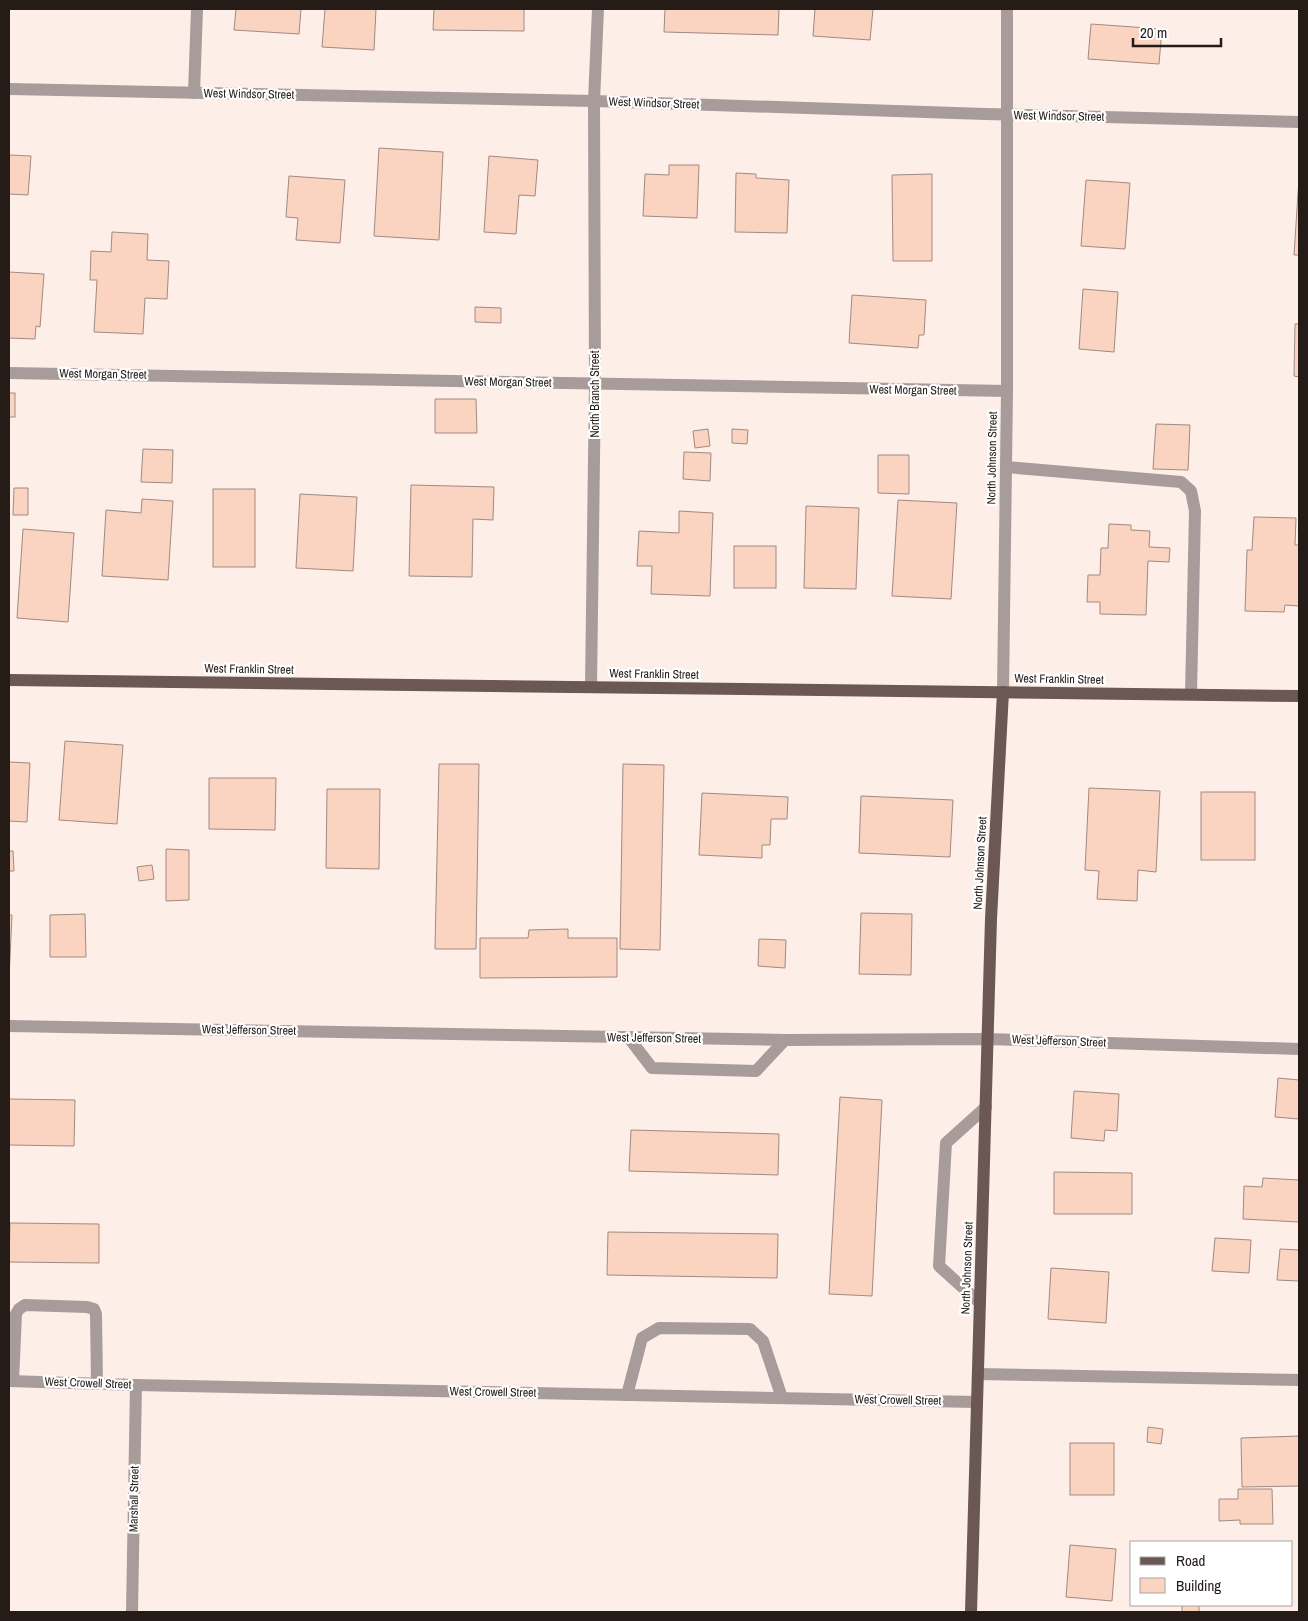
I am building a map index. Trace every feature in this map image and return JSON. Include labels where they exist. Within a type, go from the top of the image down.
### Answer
[{"type":"main road","name":"West Franklin Street","points":[[9,680],[1299,696]]},
{"type":"main road","name":"North Johnson Street","points":[[971,1612],[992,910],[1002,692]]},
{"type":"street","points":[[194,93],[197,9]]},
{"type":"street","name":"North Branch Street","points":[[591,687],[595,383],[594,101],[598,9]]},
{"type":"street","name":"North Johnson Street","points":[[1002,692],[1007,391],[1007,9]]},
{"type":"street","name":"West Windsor Street","points":[[9,89],[594,101],[1299,122]]},
{"type":"street","name":"West Morgan Street","points":[[9,373],[1007,391]]},
{"type":"street","points":[[1006,467],[1181,482],[1192,491],[1195,511],[1191,694]]},
{"type":"street","name":"West Jefferson Street","points":[[9,1026],[629,1038],[785,1040],[988,1039],[1299,1049]]},
{"type":"street","points":[[629,1038],[652,1068],[756,1071],[785,1040]]},
{"type":"street","points":[[980,1304],[939,1266],[946,1143],[986,1107]]},
{"type":"street","points":[[11,1381],[16,1314],[19,1309],[25,1305],[88,1307],[94,1309],[96,1314],[97,1384]]},
{"type":"street","points":[[627,1395],[642,1338],[659,1328],[750,1329],[763,1341],[782,1398]]},
{"type":"street","points":[[978,1374],[1299,1380]]},
{"type":"street","name":"West Crowell Street","points":[[11,1381],[977,1402]]},
{"type":"street","name":"Marshall Street","points":[[132,1612],[136,1385]]},
{"type":"building","points":[[236,9],[301,9],[299,34],[234,30]]},
{"type":"building","points":[[325,9],[376,9],[374,50],[322,47]]},
{"type":"building","points":[[434,9],[524,9],[524,31],[433,30]]},
{"type":"building","points":[[665,9],[779,9],[778,35],[664,32]]},
{"type":"building","points":[[815,9],[873,9],[870,40],[813,36]]},
{"type":"building","points":[[1091,24],[1162,29],[1159,64],[1088,59]]},
{"type":"building","points":[[379,148],[443,152],[439,240],[374,236]]},
{"type":"building","points":[[9,155],[31,156],[28,195],[9,194]]},
{"type":"building","points":[[489,156],[538,160],[535,196],[519,195],[516,234],[484,232]]},
{"type":"building","points":[[669,165],[699,165],[697,218],[643,216],[645,174],[669,175]]},
{"type":"building","points":[[736,173],[756,174],[756,178],[789,180],[787,233],[735,232]]},
{"type":"building","points":[[932,174],[932,261],[893,261],[892,175]]},
{"type":"building","points":[[289,176],[345,180],[340,243],[296,240],[298,218],[286,217]]},
{"type":"building","points":[[1299,178],[1299,255],[1294,255]]},
{"type":"building","points":[[1086,180],[1130,183],[1125,249],[1081,246]]},
{"type":"building","points":[[112,232],[148,234],[147,260],[169,261],[167,299],[145,298],[143,334],[94,332],[97,280],[90,280],[91,251],[111,252]]},
{"type":"building","points":[[9,272],[44,274],[40,327],[36,326],[35,339],[9,338]]},
{"type":"building","points":[[1083,289],[1118,292],[1114,352],[1079,349]]},
{"type":"building","points":[[852,295],[926,300],[924,335],[919,335],[918,348],[849,343]]},
{"type":"building","points":[[475,307],[501,308],[501,323],[475,322]]},
{"type":"building","points":[[1295,324],[1299,324],[1299,377],[1294,376]]},
{"type":"building","points":[[9,393],[15,393],[15,417],[9,417]]},
{"type":"building","points":[[435,399],[476,399],[477,433],[435,433]]},
{"type":"building","points":[[1156,424],[1190,425],[1188,470],[1153,469]]},
{"type":"building","points":[[708,429],[710,446],[695,448],[693,431]]},
{"type":"building","points":[[732,429],[748,430],[747,444],[732,443]]},
{"type":"building","points":[[143,449],[173,450],[172,483],[141,482]]},
{"type":"building","points":[[684,452],[711,453],[710,481],[683,479]]},
{"type":"building","points":[[878,455],[909,455],[909,494],[878,493]]},
{"type":"building","points":[[411,485],[494,487],[493,520],[473,519],[472,577],[409,576]]},
{"type":"building","points":[[14,488],[28,488],[28,515],[13,515]]},
{"type":"building","points":[[213,489],[255,489],[255,567],[213,567]]},
{"type":"building","points":[[300,494],[357,497],[353,571],[296,568]]},
{"type":"building","points":[[142,499],[173,501],[168,580],[102,576],[106,510],[141,513]]},
{"type":"building","points":[[898,500],[957,503],[951,599],[892,596]]},
{"type":"building","points":[[806,506],[859,508],[856,589],[804,588]]},
{"type":"building","points":[[679,511],[713,513],[710,596],[651,594],[652,566],[637,566],[639,531],[679,533]]},
{"type":"building","points":[[1254,517],[1296,518],[1295,545],[1299,545],[1299,606],[1285,605],[1284,612],[1245,611],[1247,550],[1252,550]]},
{"type":"building","points":[[1109,524],[1131,525],[1131,530],[1150,531],[1149,547],[1170,548],[1169,562],[1148,561],[1146,615],[1100,614],[1100,602],[1087,602],[1088,575],[1100,575],[1101,548],[1108,548]]},
{"type":"building","points":[[23,529],[74,533],[68,622],[17,618]]},
{"type":"building","points":[[734,546],[776,546],[776,588],[734,588]]},
{"type":"building","points":[[65,741],[123,745],[117,824],[59,820]]},
{"type":"building","points":[[9,762],[30,763],[27,822],[9,821]]},
{"type":"building","points":[[439,764],[479,764],[476,949],[435,949]]},
{"type":"building","points":[[623,764],[664,765],[660,950],[620,949]]},
{"type":"building","points":[[209,778],[276,778],[275,830],[209,829]]},
{"type":"building","points":[[1089,788],[1160,791],[1156,872],[1138,870],[1137,901],[1097,899],[1099,871],[1085,870]]},
{"type":"building","points":[[327,789],[380,789],[379,869],[326,868]]},
{"type":"building","points":[[1201,792],[1255,792],[1255,860],[1201,860]]},
{"type":"building","points":[[702,793],[788,797],[787,819],[771,819],[770,845],[762,845],[762,858],[699,855]]},
{"type":"building","points":[[861,796],[953,800],[950,857],[859,853]]},
{"type":"building","points":[[166,849],[189,850],[189,900],[166,901]]},
{"type":"building","points":[[9,851],[13,851],[14,871],[9,871]]},
{"type":"building","points":[[152,865],[154,879],[139,881],[137,867]]},
{"type":"building","points":[[861,913],[912,914],[911,975],[859,974]]},
{"type":"building","points":[[85,914],[86,957],[50,957],[50,915]]},
{"type":"building","points":[[9,915],[12,915],[9,979]]},
{"type":"building","points":[[568,929],[568,938],[617,938],[617,977],[480,978],[480,938],[528,938],[529,930]]},
{"type":"building","points":[[759,939],[786,940],[785,968],[758,966]]},
{"type":"building","points":[[1278,1078],[1299,1080],[1299,1119],[1275,1117]]},
{"type":"building","points":[[1074,1091],[1119,1094],[1117,1131],[1105,1130],[1104,1141],[1071,1138]]},
{"type":"building","points":[[840,1097],[882,1100],[872,1296],[829,1294]]},
{"type":"building","points":[[9,1099],[75,1100],[74,1146],[9,1145]]},
{"type":"building","points":[[631,1130],[779,1134],[778,1175],[629,1171]]},
{"type":"building","points":[[1054,1172],[1132,1173],[1132,1214],[1054,1214]]},
{"type":"building","points":[[1263,1178],[1299,1180],[1299,1222],[1243,1219],[1244,1186],[1262,1187]]},
{"type":"building","points":[[10,1223],[99,1224],[99,1263],[9,1262]]},
{"type":"building","points":[[608,1232],[778,1234],[777,1278],[607,1275]]},
{"type":"building","points":[[1215,1238],[1251,1240],[1249,1273],[1212,1271]]},
{"type":"building","points":[[1280,1249],[1299,1250],[1299,1281],[1277,1280]]},
{"type":"building","points":[[1051,1268],[1109,1272],[1106,1323],[1048,1319]]},
{"type":"building","points":[[1148,1427],[1163,1429],[1161,1444],[1147,1442]]},
{"type":"building","points":[[1299,1436],[1299,1486],[1242,1487],[1241,1438]]},
{"type":"building","points":[[1070,1443],[1114,1443],[1114,1495],[1070,1495]]},
{"type":"building","points":[[1238,1489],[1272,1489],[1273,1524],[1240,1524],[1240,1520],[1219,1521],[1219,1499],[1238,1499]]},
{"type":"building","points":[[1070,1545],[1116,1549],[1112,1601],[1066,1597]]},
{"type":"building","points":[[1182,1606],[1199,1606],[1199,1612],[1182,1612]]}]
